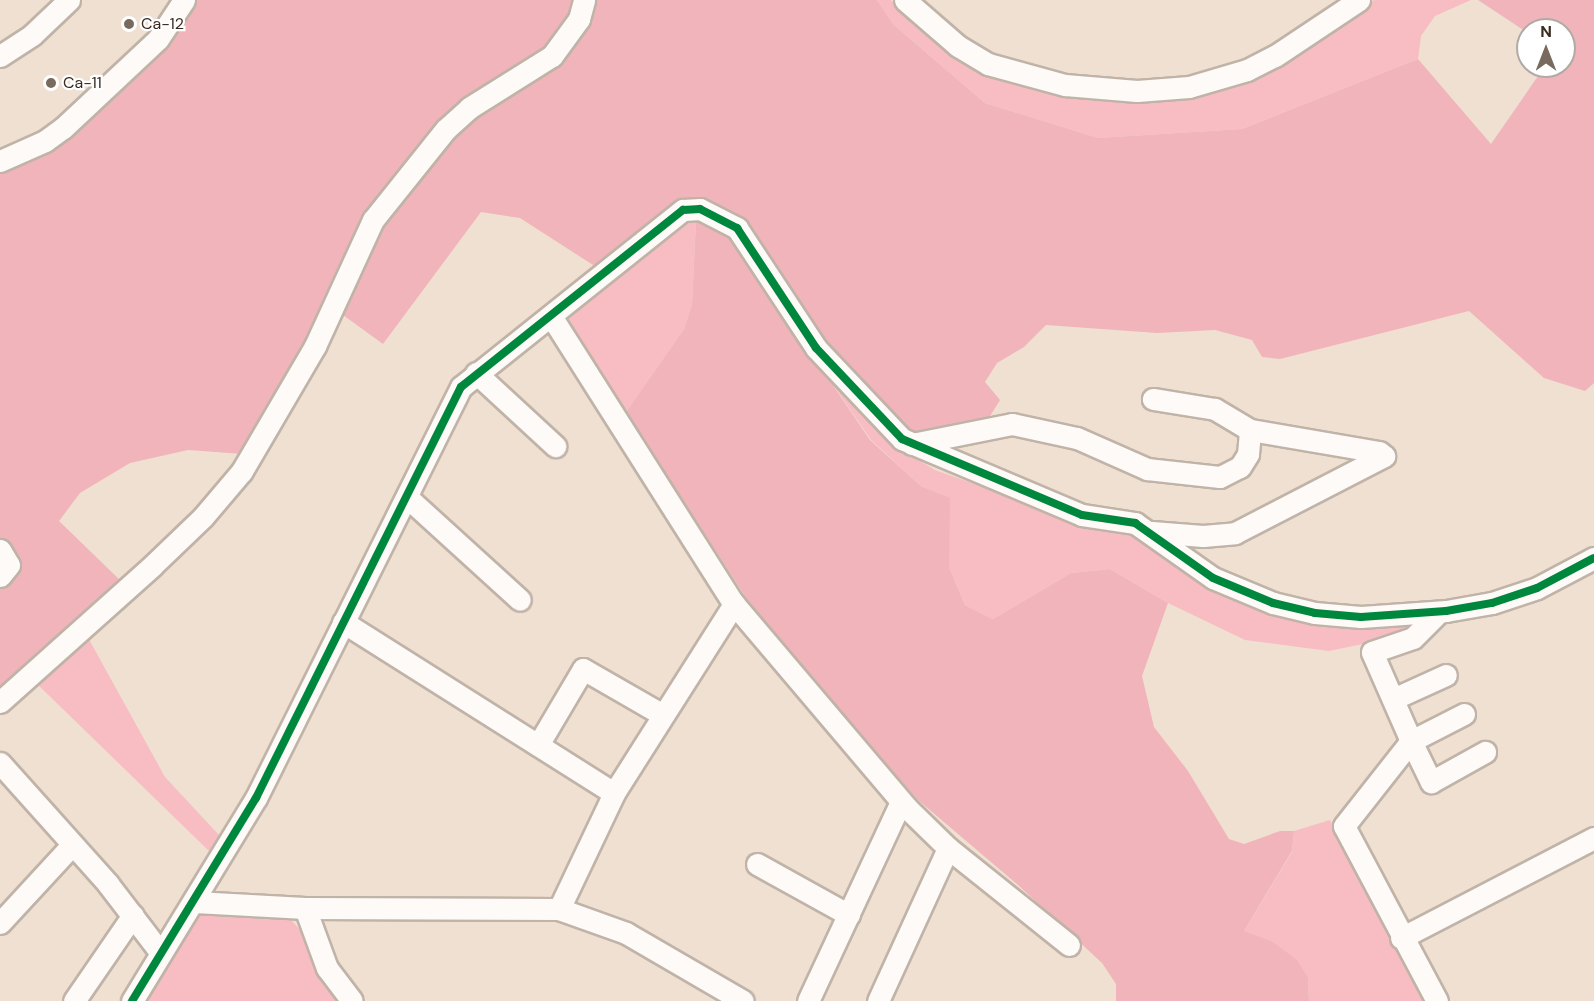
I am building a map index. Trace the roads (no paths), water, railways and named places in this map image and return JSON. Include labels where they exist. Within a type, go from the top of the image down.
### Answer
[{"type":"street","points":[[0,56],[32,35],[69,0]]},
{"type":"street","points":[[0,161],[45,141],[63,128],[158,39],[184,0]]},
{"type":"street","points":[[0,702],[161,557],[243,471],[315,346],[373,220],[446,129],[469,108],[552,56],[579,19],[584,0]]},
{"type":"street","points":[[905,0],[958,46],[988,63],[1065,85],[1137,91],[1189,87],[1247,70],[1275,56],[1359,0]]},
{"type":"street","points":[[132,1001],[195,902],[256,798],[343,622],[408,498],[447,411],[476,373],[551,316],[667,220],[683,210],[700,209],[715,214],[737,228],[816,348],[886,423],[912,444],[1082,515],[1136,523],[1152,532],[1213,578],[1273,603],[1315,613],[1361,617],[1439,612],[1492,603],[1537,588],[1594,558]]},
{"type":"street","points":[[551,316],[734,604],[901,802],[948,848],[1069,945]]},
{"type":"street","points":[[476,373],[555,446]]},
{"type":"street","points":[[1152,532],[1203,536],[1235,533],[1384,456],[1250,430],[1215,409],[1153,399]]},
{"type":"street","points":[[912,444],[997,425],[1020,425],[1077,438],[1147,469],[1220,477],[1240,467],[1248,454],[1250,430]]},
{"type":"street","points":[[408,498],[520,600]]},
{"type":"street","points":[[0,550],[9,565],[0,576]]},
{"type":"street","points":[[559,909],[614,793],[734,604]]},
{"type":"street","points":[[1439,612],[1413,638],[1372,652],[1431,782],[1485,752]]},
{"type":"street","points":[[343,622],[614,793]]},
{"type":"street","points":[[538,745],[583,669],[663,715]]},
{"type":"street","points":[[1393,699],[1446,675]]},
{"type":"street","points":[[1437,1001],[1401,938],[1344,826],[1412,741],[1464,714]]},
{"type":"street","points":[[0,763],[70,846],[133,915],[161,953]]},
{"type":"street","points":[[808,1001],[901,802]]},
{"type":"street","points":[[1401,938],[1594,838]]},
{"type":"street","points":[[0,922],[70,846]]},
{"type":"street","points":[[878,1001],[948,848]]},
{"type":"street","points":[[757,864],[849,915]]},
{"type":"street","points":[[195,902],[305,908],[559,909],[627,933],[743,1001]]},
{"type":"street","points":[[305,908],[327,968],[352,1001]]},
{"type":"street","points":[[74,1001],[133,915]]},
{"type":"place","name":"Ca-12","points":[[129,24]]},
{"type":"place","name":"Ca-11","points":[[51,83]]}]
